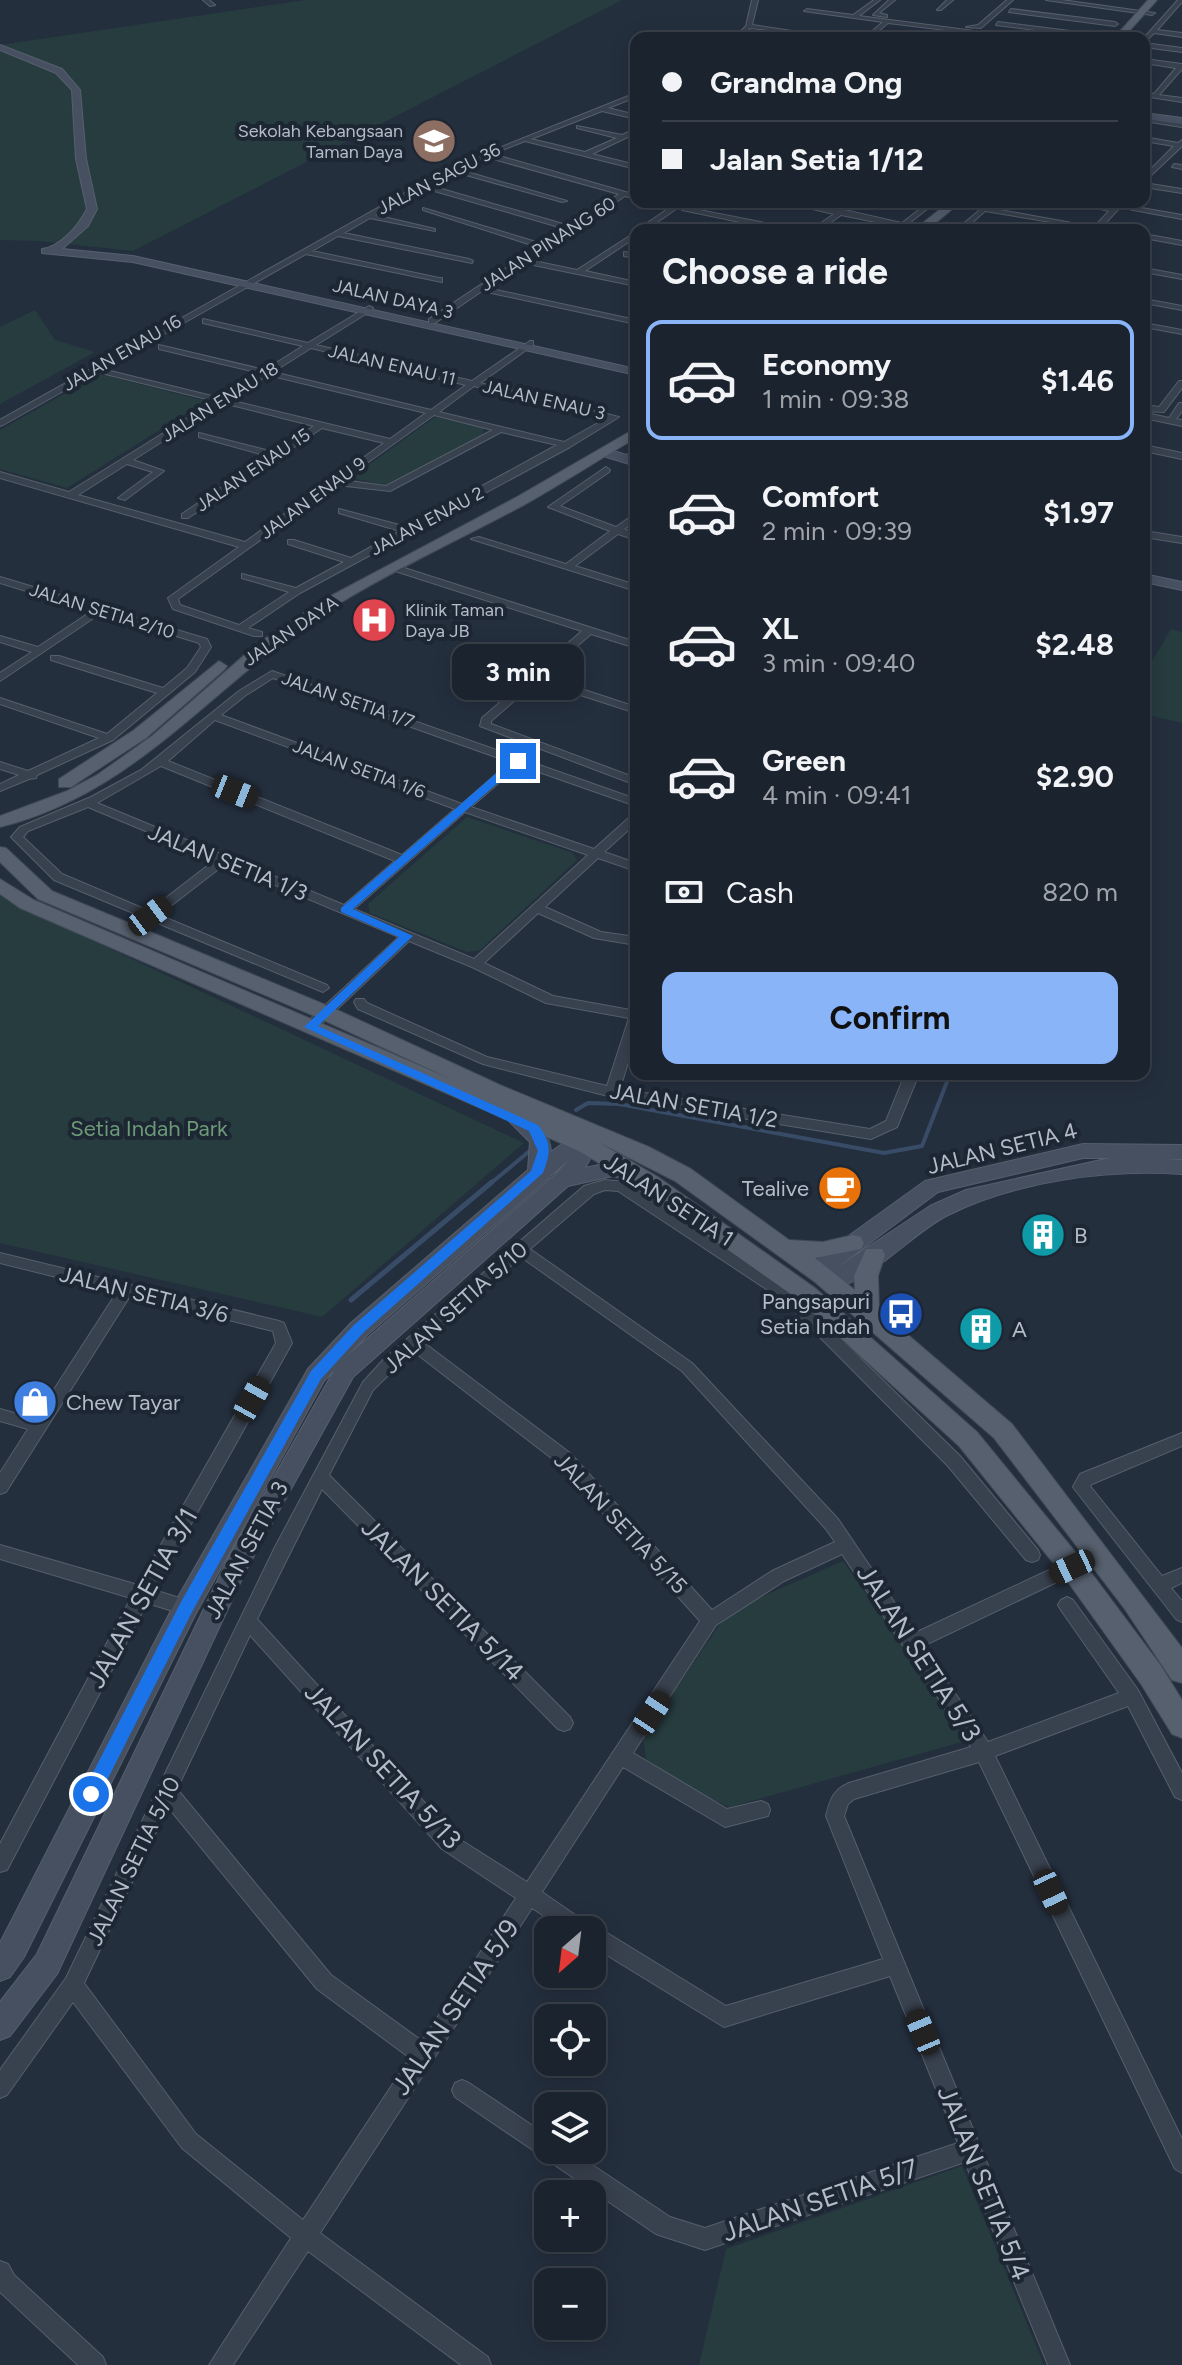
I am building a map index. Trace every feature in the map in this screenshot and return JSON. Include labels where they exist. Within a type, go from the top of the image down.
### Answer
[{"type":"main road","points":[[1132,32],[1153,0]]},
{"type":"main road","points":[[1125,32],[1163,0]]},
{"type":"main road","points":[[933,224],[950,208]]},
{"type":"main road","points":[[936,224],[960,208]]},
{"type":"main road","name":"JALAN DAYA","points":[[0,810],[62,785],[140,734],[250,631],[432,538],[630,423]]},
{"type":"main road","name":"JALAN DAYA","points":[[0,822],[73,795],[103,779],[158,740],[273,640],[330,602],[630,436]]},
{"type":"main road","points":[[0,831],[19,814]]},
{"type":"main road","name":"JALAN SETIA 1","points":[[0,852],[45,895],[326,1013],[493,1090],[641,1152],[683,1175],[867,1311],[1003,1431],[1133,1600],[1182,1671]]},
{"type":"main road","name":"JALAN SETIA 1","points":[[0,885],[27,904],[587,1146],[639,1176],[710,1225],[807,1294],[968,1439],[1072,1567],[1151,1675],[1182,1725]]},
{"type":"main road","points":[[493,1090],[574,1128],[585,1136],[587,1146],[613,1146],[683,1175]]},
{"type":"main road","points":[[710,1225],[753,1243],[802,1273],[823,1276],[834,1298],[903,1381]]},
{"type":"main road","points":[[782,1248],[823,1250],[853,1243]]},
{"type":"main road","points":[[867,1311],[866,1276],[874,1255]]},
{"type":"main road","points":[[1060,1505],[1082,1541],[1081,1556],[1072,1567]]},
{"type":"main road","points":[[1072,1567],[1091,1569],[1109,1578],[1133,1600]]},
{"type":"street","points":[[743,32],[749,26],[755,0]]},
{"type":"street","points":[[803,32],[807,0]]},
{"type":"street","points":[[854,17],[877,0]]},
{"type":"street","points":[[892,0],[875,14],[977,28],[1010,0]]},
{"type":"street","points":[[939,9],[950,0]]},
{"type":"street","points":[[1049,0],[1147,12]]},
{"type":"street","points":[[1150,36],[1181,0]]},
{"type":"street","points":[[1107,32],[1135,2]]},
{"type":"street","points":[[989,32],[1018,4]]},
{"type":"street","points":[[807,11],[964,32]]},
{"type":"street","points":[[1011,11],[1115,24]]},
{"type":"street","points":[[1170,13],[1182,14]]},
{"type":"street","points":[[874,32],[887,21]]},
{"type":"street","points":[[998,24],[1066,32]]},
{"type":"street","points":[[749,26],[795,32]]},
{"type":"street","points":[[932,32],[938,27]]},
{"type":"street","points":[[1154,31],[1182,35]]},
{"type":"street","points":[[1150,44],[1182,50]]},
{"type":"street","points":[[0,50],[45,71],[55,79],[64,98],[68,137],[83,210],[52,249]]},
{"type":"street","points":[[0,50],[59,71],[76,90],[81,159],[92,209],[84,224],[52,249]]},
{"type":"street","points":[[1150,62],[1182,66]]},
{"type":"street","points":[[1155,96],[1182,66]]},
{"type":"street","points":[[1167,81],[1182,84]]},
{"type":"street","points":[[1150,95],[1182,100]]},
{"type":"street","name":"JALAN SAGU 36","points":[[248,283],[451,169],[630,97]]},
{"type":"street","points":[[602,109],[630,116]]},
{"type":"street","points":[[1150,116],[1182,121]]},
{"type":"street","points":[[579,127],[623,137]]},
{"type":"street","points":[[585,155],[630,134]]},
{"type":"street","points":[[522,139],[630,166]]},
{"type":"street","points":[[1150,140],[1181,143]]},
{"type":"street","points":[[1150,176],[1181,143]]},
{"type":"street","points":[[484,154],[630,196]]},
{"type":"street","points":[[1153,160],[1162,162]]},
{"type":"street","points":[[451,169],[564,201]]},
{"type":"street","points":[[1150,184],[1182,191]]},
{"type":"street","points":[[422,185],[572,229]]},
{"type":"street","name":"JALAN PINANG 60","points":[[432,321],[624,194]]},
{"type":"street","points":[[652,224],[678,208]]},
{"type":"street","points":[[690,208],[763,224]]},
{"type":"street","points":[[819,208],[894,224]]},
{"type":"street","points":[[905,224],[925,208]]},
{"type":"street","points":[[1104,208],[1115,210]]},
{"type":"street","points":[[1130,208],[1182,217]]},
{"type":"street","points":[[425,209],[544,247]]},
{"type":"street","points":[[969,224],[983,209],[1063,224]]},
{"type":"street","points":[[1101,224],[1115,210]]},
{"type":"street","points":[[824,224],[841,212]]},
{"type":"street","points":[[367,215],[433,230]]},
{"type":"street","points":[[336,233],[469,261]]},
{"type":"street","points":[[70,237],[70,244],[90,250],[145,259]]},
{"type":"street","points":[[1150,237],[1182,243]]},
{"type":"street","points":[[579,272],[630,238]]},
{"type":"street","points":[[52,249],[90,250]]},
{"type":"street","points":[[52,249],[145,259]]},
{"type":"street","points":[[304,251],[439,280]]},
{"type":"street","name":"JALAN DAYA 3","points":[[145,259],[630,368]]},
{"type":"street","points":[[523,261],[630,283]]},
{"type":"street","points":[[1150,263],[1182,269]]},
{"type":"street","points":[[1150,271],[1182,277]]},
{"type":"street","name":"JALAN ENAU 16","points":[[0,423],[248,283]]},
{"type":"street","points":[[481,289],[630,321]]},
{"type":"street","points":[[1150,302],[1182,308]]},
{"type":"street","name":"JALAN DAYA 3","points":[[366,310],[432,321],[527,345]]},
{"type":"street","name":"JALAN ENAU 18","points":[[71,495],[366,310]]},
{"type":"street","name":"JALAN ENAU 11","points":[[206,321],[473,384]]},
{"type":"street","points":[[1150,329],[1182,335]]},
{"type":"street","name":"JALAN ENAU 9","points":[[250,631],[176,607],[173,598],[527,345]]},
{"type":"street","points":[[162,347],[567,445]]},
{"type":"street","points":[[94,369],[391,442]]},
{"type":"street","points":[[1150,409],[1161,410],[1182,383]]},
{"type":"street","name":"JALAN ENAU 3","points":[[473,384],[615,417]]},
{"type":"street","points":[[1171,421],[1182,405]]},
{"type":"street","points":[[1150,416],[1182,423]]},
{"type":"street","name":"JALAN ENAU 2","points":[[250,631],[297,591],[615,417]]},
{"type":"street","name":"JALAN ENAU 15","points":[[185,516],[320,425]]},
{"type":"street","points":[[336,482],[387,489],[500,429]]},
{"type":"street","points":[[202,435],[275,455]]},
{"type":"street","points":[[1150,449],[1182,456]]},
{"type":"street","points":[[604,452],[630,457]]},
{"type":"street","points":[[122,498],[160,471],[125,460]]},
{"type":"street","points":[[606,470],[553,507],[630,535]]},
{"type":"street","points":[[0,475],[247,546]]},
{"type":"street","points":[[342,511],[410,531]]},
{"type":"street","points":[[568,567],[630,520]]},
{"type":"street","points":[[1150,534],[1180,537]]},
{"type":"street","points":[[476,539],[630,586]]},
{"type":"street","points":[[291,542],[352,561]]},
{"type":"street","points":[[395,568],[630,643]]},
{"type":"street","points":[[245,576],[297,591]]},
{"type":"street","points":[[1150,579],[1182,586]]},
{"type":"street","name":"JALAN SETIA 2/10","points":[[0,580],[204,647],[165,692]]},
{"type":"street","points":[[0,678],[99,610]]},
{"type":"street","points":[[589,630],[486,720],[485,726],[630,780]]},
{"type":"street","points":[[0,639],[40,651]]},
{"type":"street","points":[[55,658],[165,692]]},
{"type":"street","name":"JALAN SETIA 1/7","points":[[150,916],[58,877],[17,837],[24,829],[89,804],[160,762],[248,686],[272,674],[630,801]]},
{"type":"street","points":[[535,677],[630,708]]},
{"type":"street","points":[[0,788],[32,776],[109,738],[165,692]]},
{"type":"street","points":[[0,701],[109,738]]},
{"type":"street","name":"JALAN SETIA 1/6","points":[[214,716],[593,855],[630,865]]},
{"type":"street","points":[[345,910],[518,761]]},
{"type":"street","points":[[160,762],[404,860]]},
{"type":"street","points":[[0,765],[32,776]]},
{"type":"street","name":"JALAN SETIA 1/3","points":[[89,804],[476,964],[550,1000],[630,1014]]},
{"type":"street","points":[[476,964],[630,822]]},
{"type":"street","points":[[150,916],[222,861]]},
{"type":"street","points":[[536,908],[598,935],[630,940]]},
{"type":"street","points":[[150,916],[323,988]]},
{"type":"street","points":[[310,1027],[407,936]]},
{"type":"street","name":"JALAN SETIA 1/2","points":[[360,1002],[362,1006],[483,1060],[612,1092],[871,1134],[892,1124],[910,1080]]},
{"type":"street","points":[[612,1092],[630,1034]]},
{"type":"street","points":[[514,1117],[534,1128],[542,1138],[545,1151],[537,1173]]},
{"type":"street","name":"JALAN SETIA 3","points":[[0,2026],[47,1964],[237,1564],[345,1371],[562,1180],[584,1156],[587,1146],[569,1149],[537,1173],[359,1329],[325,1363],[186,1607],[5,1953]]},
{"type":"street","name":"JALAN SETIA 4","points":[[1182,1152],[1083,1151],[932,1186],[825,1264],[823,1276],[842,1277],[937,1211],[973,1195],[1096,1166],[1136,1164],[1182,1167]]},
{"type":"street","points":[[562,1180],[613,1169],[639,1176]]},
{"type":"street","name":"JALAN SETIA 5/10","points":[[0,2088],[73,1985],[249,1622],[368,1386],[589,1190],[605,1185],[621,1186],[788,1296],[954,1461],[1032,1555]]},
{"type":"street","name":"JALAN SETIA 5/3","points":[[520,1249],[687,1367],[832,1524],[914,1642],[984,1752],[1182,2162]]},
{"type":"street","name":"JALAN SETIA 3/6","points":[[0,1258],[279,1327],[282,1335]]},
{"type":"street","points":[[0,1487],[126,1290]]},
{"type":"street","name":"JALAN SETIA 3/1","points":[[0,1863],[142,1595],[284,1343],[282,1335]]},
{"type":"street","name":"JALAN SETIA 5/15","points":[[413,1343],[564,1458],[710,1620]]},
{"type":"street","points":[[0,1415],[39,1426]]},
{"type":"street","points":[[1182,1439],[1086,1479],[1081,1487],[1182,1614]]},
{"type":"street","name":"JALAN SETIA 5/14","points":[[322,1478],[564,1723]]},
{"type":"street","name":"JALAN SETIA 5/9","points":[[220,2365],[623,1757],[710,1620],[778,1576],[846,1544]]},
{"type":"street","points":[[0,1552],[186,1607]]},
{"type":"street","points":[[186,1607],[237,1564]]},
{"type":"street","points":[[914,1642],[1072,1567]]},
{"type":"street","points":[[1159,1585],[1182,1575]]},
{"type":"street","points":[[1067,1605],[1132,1696],[1182,1791]]},
{"type":"street","points":[[186,1607],[190,1660]]},
{"type":"street","name":"JALAN SETIA 5/13","points":[[249,1622],[449,1843],[561,1916]]},
{"type":"street","name":"JALAN SETIA 5/4","points":[[1059,2365],[835,1816],[840,1799],[849,1792],[984,1752],[1132,1696]]},
{"type":"street","points":[[623,1757],[725,1818],[761,1810]]},
{"type":"street","points":[[168,1792],[324,1982],[424,2055]]},
{"type":"street","points":[[606,1944],[724,2017],[895,1965]]},
{"type":"street","points":[[73,1985],[189,2141],[306,2236],[480,2365]]},
{"type":"street","name":"JALAN SETIA 5/7","points":[[462,2090],[534,2139]]},
{"type":"street","name":"JALAN SETIA 5/7","points":[[571,2164],[664,2226],[705,2239],[969,2150]]},
{"type":"street","points":[[0,2272],[6,2283],[95,2365]]},
{"type":"green space","points":[[305,0],[622,0],[133,251],[0,240],[0,45]]},
{"type":"green space","points":[[35,310],[55,340],[95,352],[0,404],[0,327]]},
{"type":"green space","points":[[99,374],[206,401],[67,488],[0,469],[0,430]]},
{"type":"green space","points":[[435,417],[483,428],[483,434],[385,485],[351,478]]},
{"type":"green space","points":[[1171,629],[1182,632],[1182,723],[1150,715],[1150,665]]},
{"type":"green space","points":[[467,817],[573,853],[577,860],[480,950],[467,952],[370,913],[368,904]]},
{"type":"green space","name":"Setia Indah Park","points":[[0,894],[6,900],[524,1143],[322,1317],[0,1243]]},
{"type":"green space","points":[[843,1561],[969,1740],[730,1807],[690,1790],[646,1759],[643,1737],[722,1621],[757,1599]]},
{"type":"green space","points":[[962,2166],[1044,2365],[699,2365],[726,2249]]},
{"type":"waterway","points":[[576,1110],[588,1103],[619,1104],[884,1153],[922,1146],[948,1080]]},
{"type":"waterway","points":[[490,1184],[532,1149]]},
{"type":"waterway","points":[[351,1300],[492,1182]]},
{"type":"place","name":"Sekolah Kebangsaan Taman Daya","points":[[434,141]]},
{"type":"place","name":"Klinik Taman Daya JB","points":[[374,620]]},
{"type":"place","name":"Tealive","points":[[840,1188]]},
{"type":"place","name":"B","points":[[1043,1235]]},
{"type":"place","name":"Pangsapuri Setia Indah","points":[[901,1314]]},
{"type":"place","name":"A","points":[[981,1329]]},
{"type":"place","name":"Chew Tayar","points":[[35,1402]]},
{"type":"route","points":[[91,1794],[186,1607],[316,1375],[336,1350],[537,1173],[545,1151],[542,1138],[534,1128],[476,1099],[310,1027],[407,936],[345,910],[518,761]]}]
